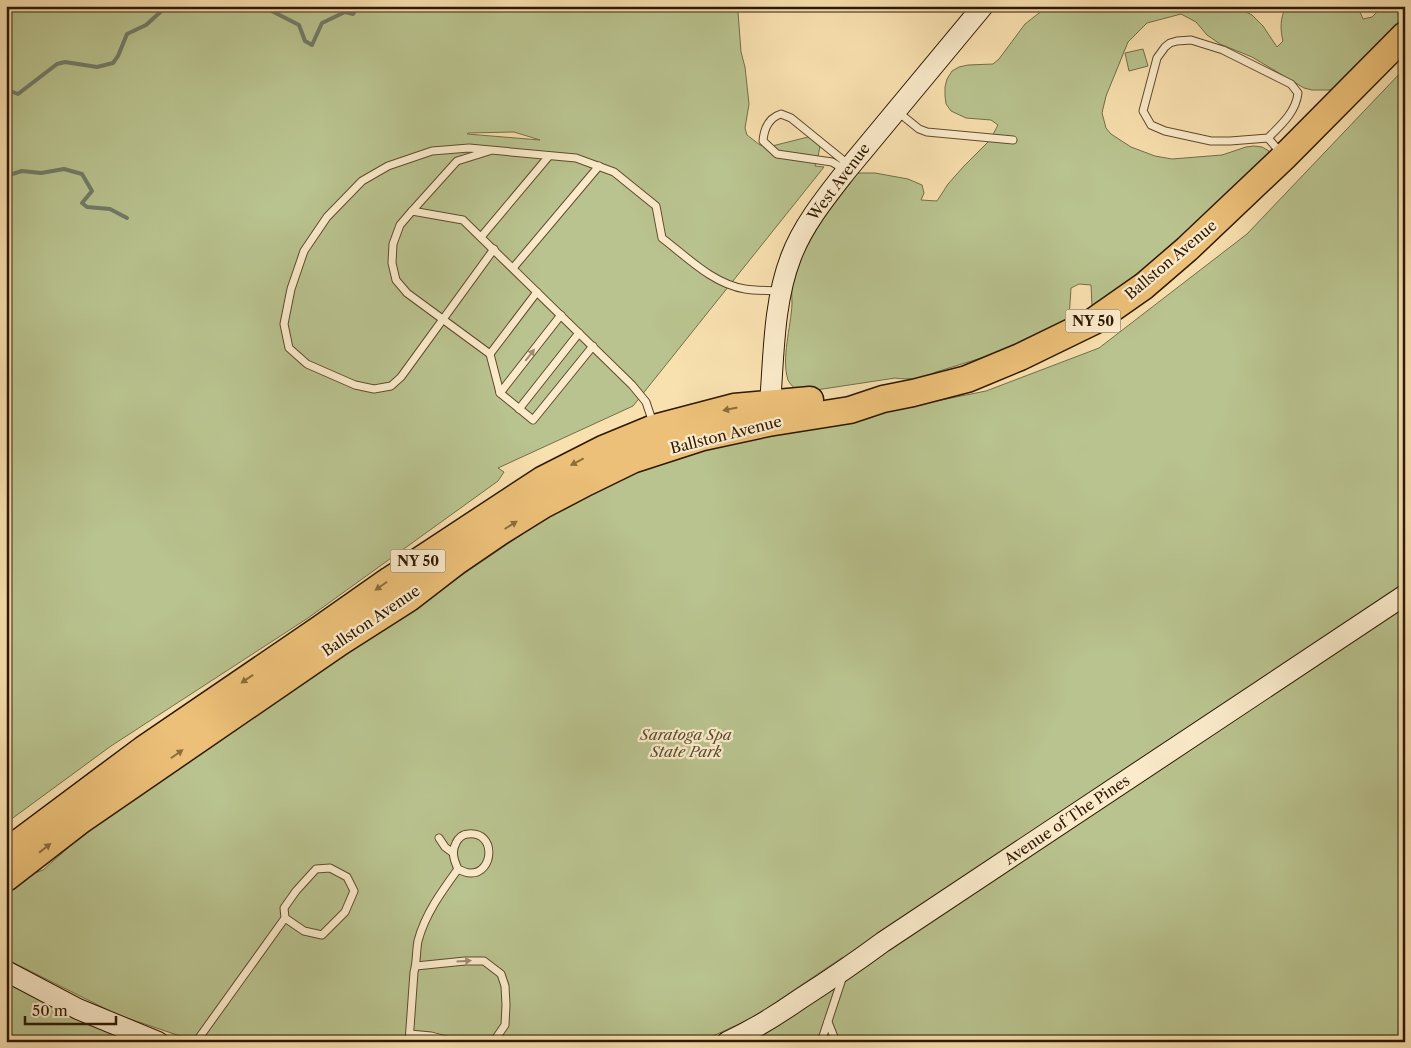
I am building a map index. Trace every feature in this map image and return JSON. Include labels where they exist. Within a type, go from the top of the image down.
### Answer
[{"type":"highway","name":"Ballston Avenue","points":[[6,878],[97,809],[340,642],[409,598],[457,561],[498,533],[543,505],[632,460],[769,413],[846,397],[883,399],[967,379],[1020,357],[1094,321],[1144,286],[1187,249],[1276,147],[1405,35]]},
{"type":"highway","name":"Ballston Avenue","points":[[6,852],[144,749],[398,574],[542,480],[602,448],[654,428],[734,408],[769,413]]},
{"type":"street","name":"West Avenue","points":[[769,413],[781,291],[791,256],[807,225],[849,168],[983,6]]},
{"type":"street","name":"Avenue of The Pines","points":[[727,1042],[784,1010],[883,942],[1405,595]]},
{"type":"street","points":[[6,971],[78,1009],[158,1042]]},
{"type":"lane","points":[[1191,40],[1223,50],[1291,84],[1298,93],[1297,104],[1284,121],[1276,147],[1230,141],[1211,141],[1165,131],[1150,125],[1143,111],[1156,58],[1164,47],[1177,41],[1191,40]]},
{"type":"lane","points":[[896,110],[919,129],[927,132],[1013,140]]},
{"type":"lane","points":[[781,114],[791,118],[849,168],[832,162],[777,154],[763,141],[764,129],[774,116],[781,114]]},
{"type":"lane","points":[[494,249],[401,377],[391,386],[374,389],[355,384],[307,364],[289,348],[284,324],[291,289],[304,251],[327,217],[362,181],[388,166],[432,151],[469,148],[492,150],[576,158],[600,166],[614,172],[656,206],[662,238],[703,270],[722,282],[744,289],[781,291]]},
{"type":"lane","points":[[492,150],[457,161],[400,225],[393,244],[392,263],[396,280],[407,293],[490,354],[500,393],[533,420],[593,346]]},
{"type":"lane","points":[[481,237],[549,156]]},
{"type":"lane","points":[[513,268],[600,166]]},
{"type":"lane","points":[[412,211],[463,220],[632,385],[646,402],[654,428]]},
{"type":"lane","points":[[490,354],[537,292]]},
{"type":"lane","points":[[500,393],[561,315]]},
{"type":"lane","points":[[519,409],[580,333]]},
{"type":"lane","points":[[467,834],[478,835],[484,838],[488,846],[489,855],[486,864],[480,871],[469,873],[458,869],[453,853],[459,838],[467,834]]},
{"type":"lane","points":[[439,838],[445,847],[453,853]]},
{"type":"lane","points":[[196,1042],[285,918],[284,908],[296,891],[316,870],[330,868],[346,877],[354,891],[345,912],[322,935],[304,931],[285,918]]},
{"type":"lane","points":[[409,1042],[417,944],[422,927],[458,869]]},
{"type":"lane","points":[[416,966],[465,960],[484,961],[501,974],[505,986],[505,1025],[494,1041],[491,1042]]},
{"type":"lane","points":[[821,1042],[845,969]]},
{"type":"lane","points":[[828,1022],[836,1042]]},
{"type":"lane","points":[[410,1034],[431,1036],[454,1042]]},
{"type":"green space","points":[[6,6],[734,6],[738,12],[741,52],[745,67],[749,104],[745,128],[747,135],[760,145],[768,147],[808,137],[816,139],[820,146],[815,166],[824,167],[633,406],[498,468],[504,472],[498,481],[308,618],[111,746],[6,823]],"holes":[[[514,132],[540,140],[467,134]]]},
{"type":"green space","points":[[1048,6],[1235,6],[1252,15],[1263,26],[1277,47],[1283,41],[1282,19],[1284,11],[1288,6],[1354,6],[1360,12],[1363,19],[1372,17],[1383,6],[1405,6],[1405,21],[1347,83],[1330,90],[1304,88],[1252,57],[1220,44],[1207,35],[1196,22],[1181,14],[1147,23],[1128,42],[1106,96],[1102,113],[1106,128],[1111,134],[1131,147],[1155,156],[1172,159],[1222,155],[1254,146],[1262,147],[1269,151],[1268,159],[1144,272],[1092,306],[1091,285],[1079,284],[1071,288],[1069,319],[1007,350],[921,378],[895,378],[803,392],[796,389],[788,380],[786,371],[793,280],[813,226],[844,178],[859,173],[875,173],[908,179],[922,185],[924,193],[921,200],[937,201],[948,184],[990,140],[998,125],[991,120],[966,118],[951,111],[946,104],[945,96],[947,79],[952,71],[959,67],[993,64],[999,59],[1025,24]]},
{"type":"green space","points":[[1143,49],[1148,66],[1129,71],[1125,53]]},
{"type":"green space","name":"Saratoga Spa State Park","points":[[1405,68],[1405,1042],[742,1042],[856,970],[843,957],[754,1017],[700,1042],[198,1042],[118,1015],[6,959],[6,894],[32,874],[43,870],[70,846],[114,812],[562,507],[628,473],[702,448],[986,391],[1099,348],[1247,234]]},
{"type":"green space","points":[[6,980],[141,1042],[6,1042]]},
{"type":"waterway","points":[[6,94],[10,91],[18,94],[57,64],[65,62],[97,67],[113,63],[127,34],[146,25],[167,6]]},
{"type":"waterway","points":[[262,6],[299,25],[305,41],[312,45],[322,23],[345,12],[353,14],[358,6]]},
{"type":"waterway","points":[[6,174],[9,175],[22,171],[41,173],[64,169],[82,174],[92,191],[82,203],[87,207],[110,209],[127,218]]}]
